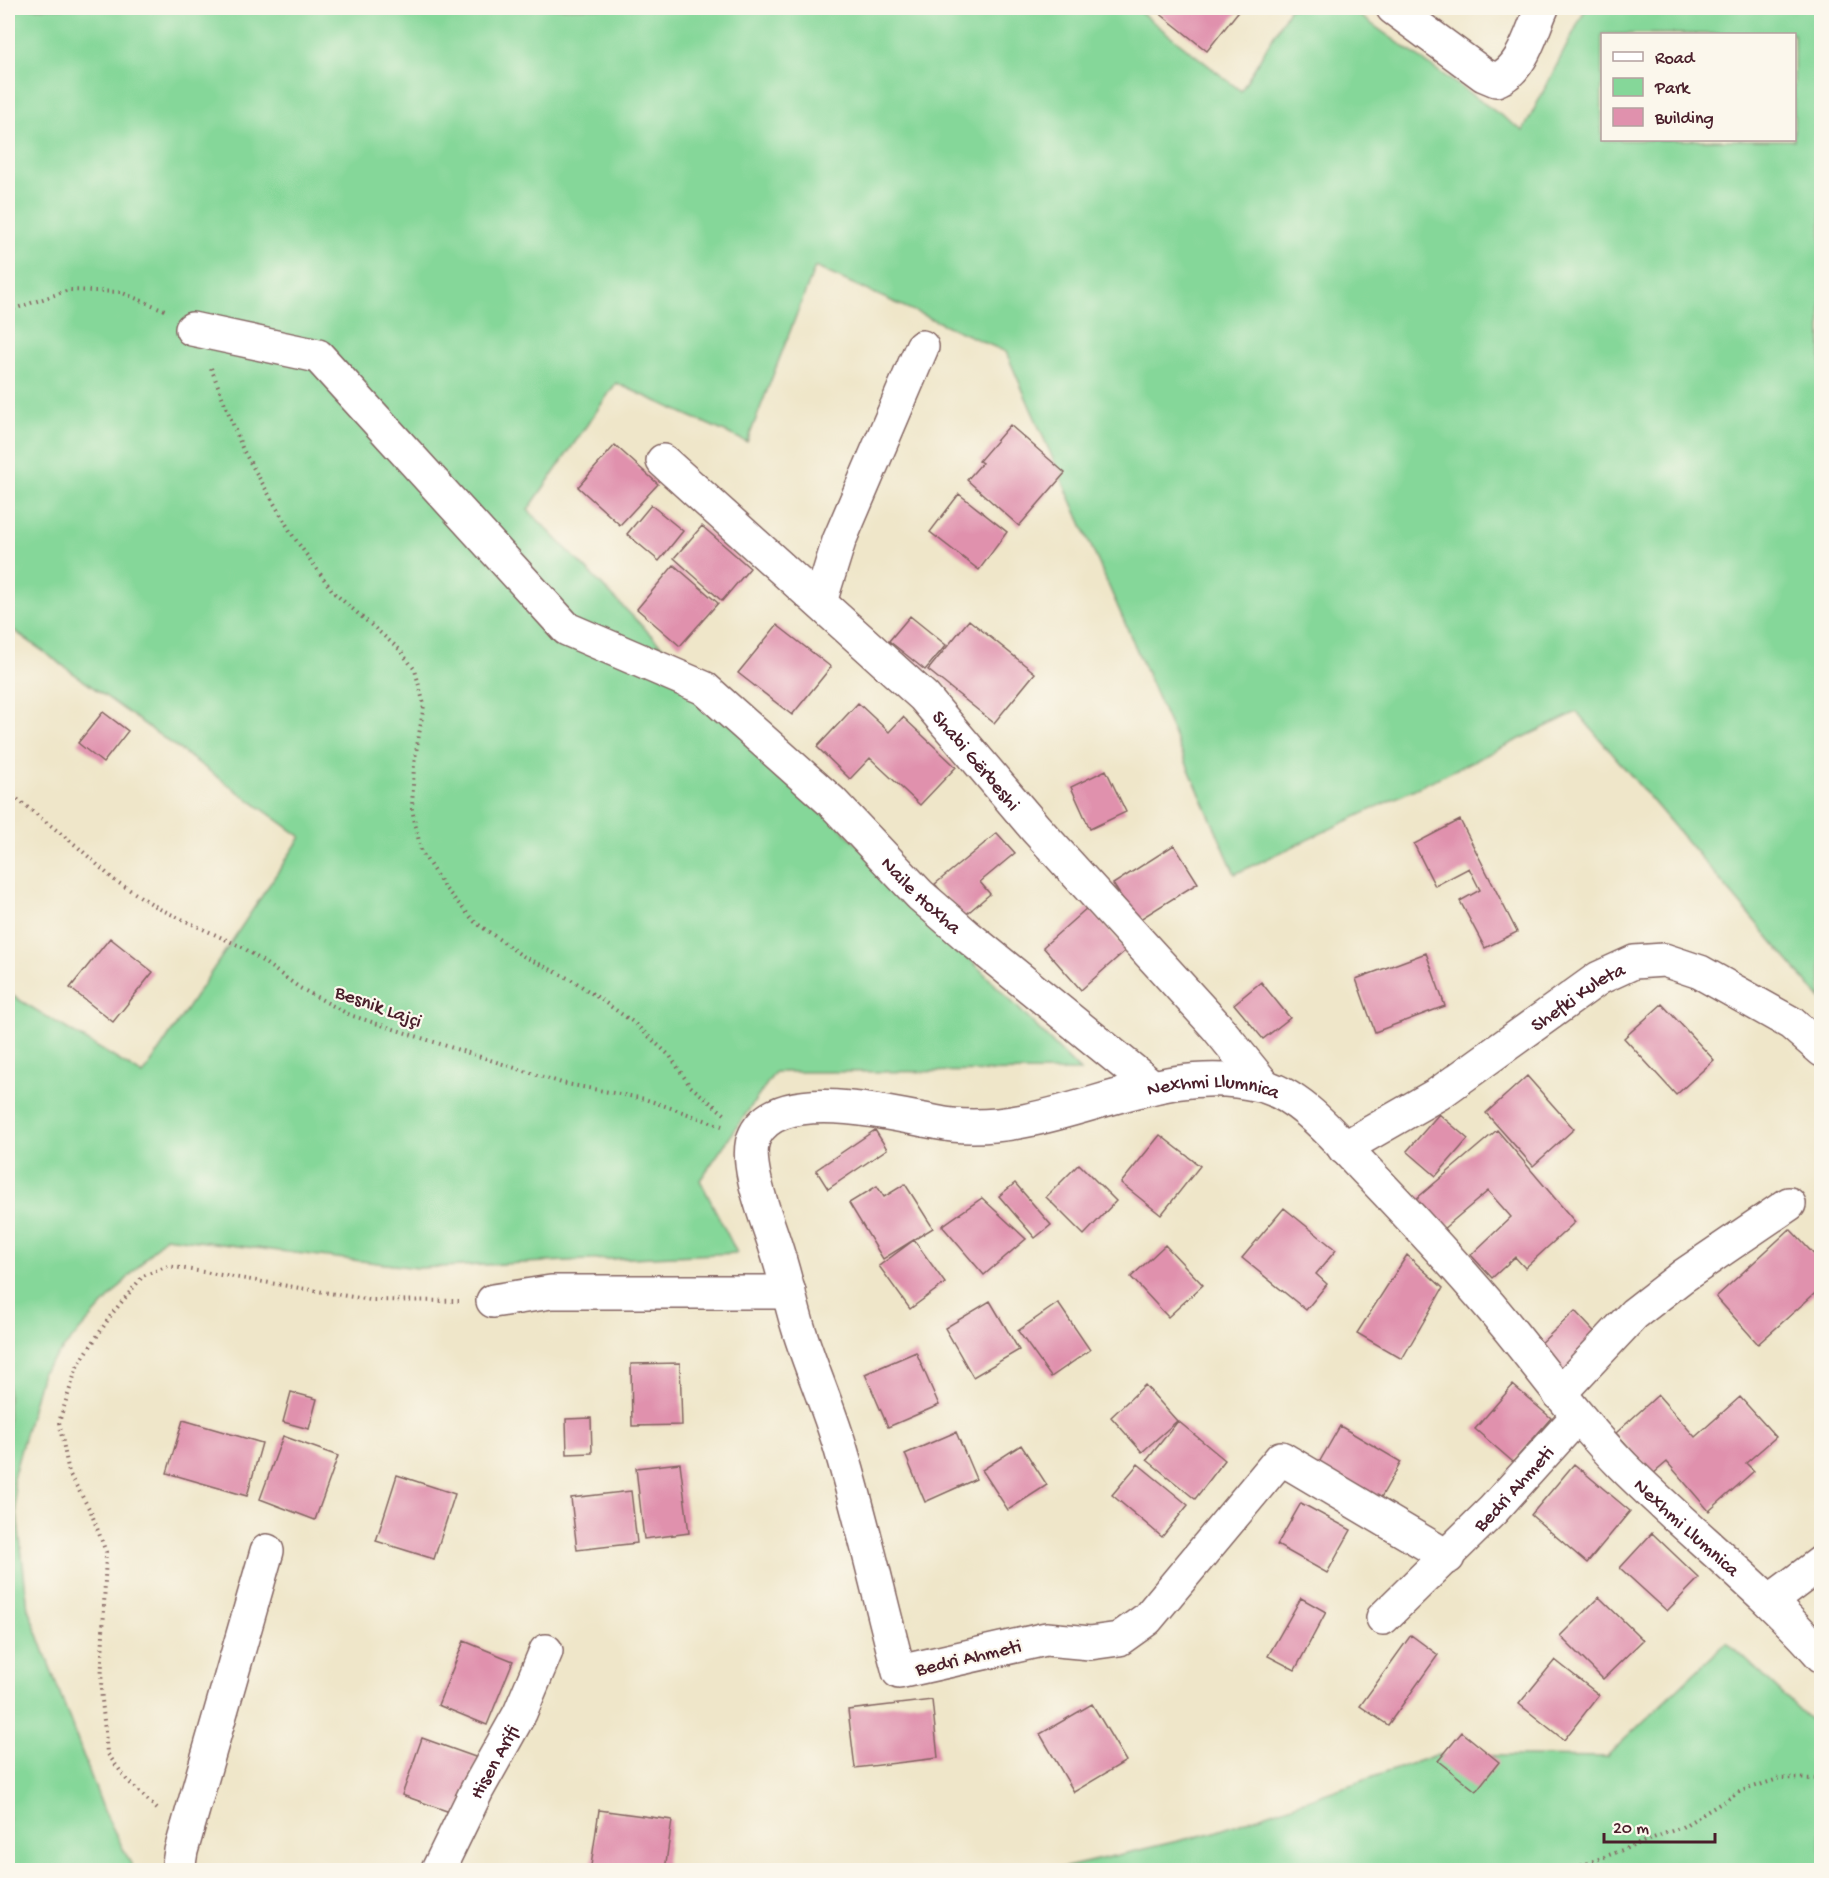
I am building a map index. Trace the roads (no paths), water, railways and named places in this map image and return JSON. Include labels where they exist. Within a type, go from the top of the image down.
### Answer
[{"type":"street","points":[[1394,8],[1484,75],[1496,80],[1508,76],[1518,63],[1542,8]]},
{"type":"street","name":"Naile Hoxha","points":[[192,329],[318,356],[567,629],[704,688],[832,802],[920,895],[1153,1087]]},
{"type":"street","points":[[820,602],[839,542],[922,347]]},
{"type":"street","name":"Shabi Gërbeshi","points":[[663,461],[924,697],[1036,829],[1216,1026],[1264,1085]]},
{"type":"street","name":"Shefki Kuleta","points":[[1344,1148],[1438,1094],[1599,978],[1634,962],[1664,960],[1700,972],[1791,1023],[1821,1050]]},
{"type":"street","name":"Nexhmi Llumnica","points":[[753,1137],[764,1124],[784,1111],[811,1107],[844,1108],[958,1125],[1005,1124],[1055,1115],[1153,1087],[1223,1079],[1264,1085],[1297,1103],[1344,1148],[1434,1241],[1493,1310],[1568,1405],[1626,1468],[1770,1602],[1821,1656]]},
{"type":"street","name":"Bedri Ahmeti","points":[[753,1137],[752,1163],[759,1195],[798,1327],[838,1438],[899,1672],[1046,1639],[1090,1643],[1119,1639],[1147,1619],[1281,1458],[1448,1557]]},
{"type":"street","points":[[1568,1405],[1634,1314],[1683,1276],[1788,1204]]},
{"type":"street","points":[[494,1301],[551,1292],[789,1292]]},
{"type":"street","name":"Bedri Ahmeti","points":[[1383,1617],[1448,1557],[1568,1405]]},
{"type":"street","points":[[180,1861],[267,1551]]},
{"type":"street","points":[[1770,1602],[1821,1562]]},
{"type":"street","name":"Hisen Arifi","points":[[438,1870],[477,1790],[520,1713],[546,1651]]}]
